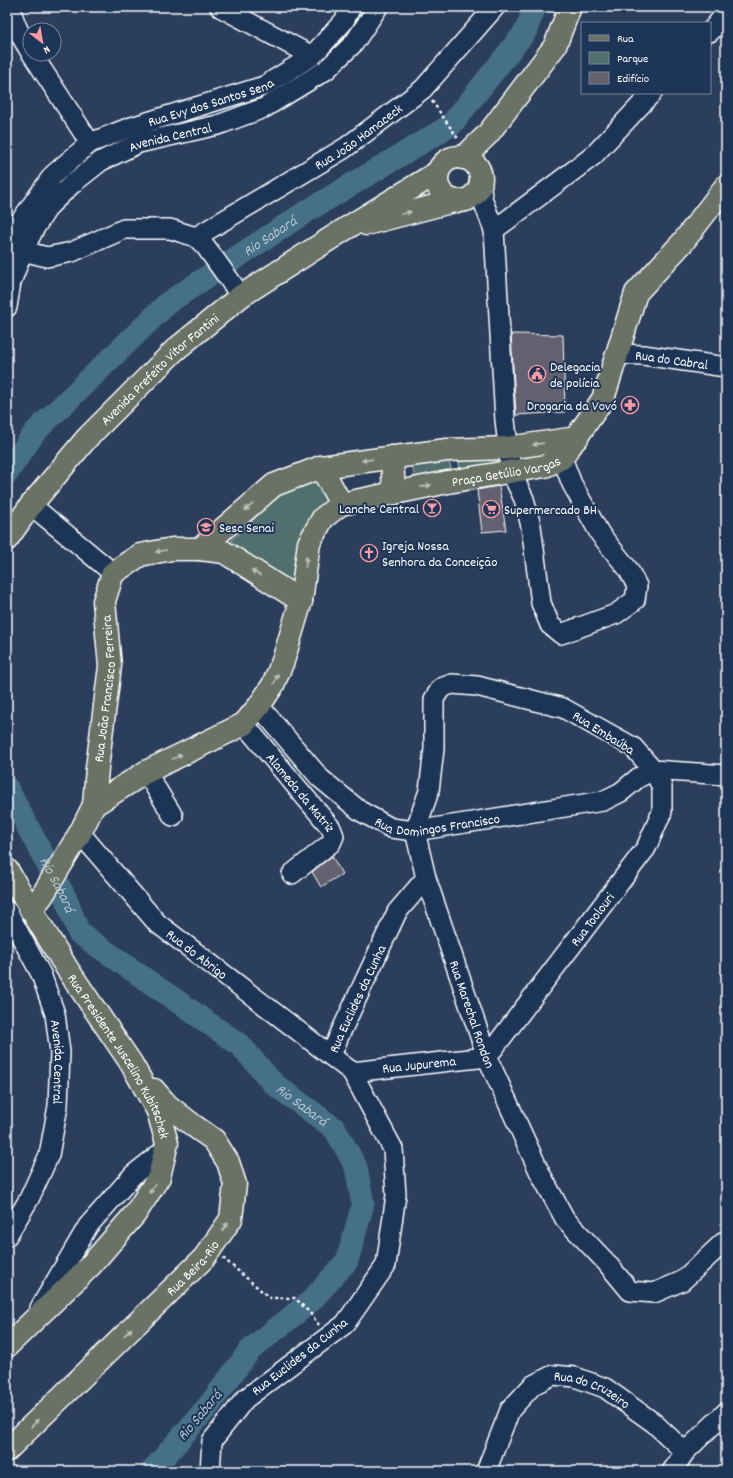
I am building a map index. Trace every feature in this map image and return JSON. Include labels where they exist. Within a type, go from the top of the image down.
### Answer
[{"type":"main road","name":"Avenida Prefeito Vitor Fantini","points":[[342,231],[470,179],[488,134],[555,46],[570,7]]},
{"type":"main road","name":"Avenida Prefeito Vitor Fantini","points":[[7,539],[31,505],[87,438],[237,289],[342,231],[438,172],[448,161],[456,158],[470,179]]},
{"type":"main road","points":[[438,172],[438,186],[447,198],[470,179]]},
{"type":"main road","points":[[577,438],[603,399],[636,293],[683,242],[726,186]]},
{"type":"main road","name":"Praça Getúlio Vargas","points":[[200,549],[274,485],[321,466],[447,450],[507,448],[577,438]]},
{"type":"main road","name":"Praça Getúlio Vargas","points":[[244,724],[259,706],[273,685],[283,661],[301,601],[309,543],[323,518],[341,504],[394,492],[545,466],[562,458],[577,438]]},
{"type":"main road","points":[[392,457],[394,492]]},
{"type":"main road","points":[[321,466],[341,504]]},
{"type":"main road","points":[[112,573],[140,555],[172,549],[200,549],[224,552],[301,601]]},
{"type":"main road","name":"Rua João Francisco Ferreira","points":[[94,805],[97,768],[110,666],[104,601],[112,573]]},
{"type":"main road","points":[[7,870],[37,903],[75,841],[94,805],[146,772],[244,724]]},
{"type":"main road","points":[[97,768],[125,786]]},
{"type":"main road","name":"Rua Presidente Juscelino Kubitschek","points":[[7,1346],[90,1266],[136,1214],[159,1177],[167,1146],[158,1111],[131,1063],[68,970],[37,903]]},
{"type":"main road","name":"Rua Beira-Rio","points":[[7,1450],[204,1258],[231,1219],[235,1184],[228,1162],[214,1140],[167,1105],[131,1063]]},
{"type":"main road","points":[[167,1146],[194,1126]]},
{"type":"street","points":[[12,7],[12,17],[22,39]]},
{"type":"street","points":[[220,7],[312,56]]},
{"type":"street","name":"Rua Evy dos Santos Sena","points":[[7,240],[53,175],[90,143],[128,128],[264,86],[312,56],[344,21],[351,7]]},
{"type":"street","name":"Avenida Central","points":[[7,307],[15,248],[34,229],[49,206],[72,184],[101,161],[139,143],[218,125],[264,108],[326,70],[354,43],[378,7]]},
{"type":"street","name":"Rua João Hamaceck","points":[[201,242],[345,148],[423,89],[495,7]]},
{"type":"street","points":[[711,31],[726,14]]},
{"type":"street","points":[[37,62],[90,143]]},
{"type":"street","points":[[494,230],[592,156],[651,94]]},
{"type":"street","points":[[470,179],[494,230],[496,286],[507,448],[511,472],[524,499],[531,526],[541,603],[550,625],[561,634],[616,614],[635,600],[637,586],[628,568],[600,534],[572,484],[562,458]]},
{"type":"street","points":[[15,248],[47,257],[72,252],[124,229],[170,229],[201,242],[237,289]]},
{"type":"street","name":"Rua do Cabral","points":[[617,354],[643,355],[726,367]]},
{"type":"street","points":[[31,505],[112,573]]},
{"type":"street","name":"Rua Embaúba","points":[[416,831],[429,791],[434,749],[434,698],[441,688],[452,684],[477,686],[564,708],[633,747],[653,770]]},
{"type":"street","name":"Rua Domingos Francisco","points":[[259,706],[320,778],[360,811],[391,828],[416,831],[603,801],[621,792],[638,778],[653,770]]},
{"type":"street","name":"Alameda da Matriz","points":[[244,724],[331,828],[334,836],[332,843],[292,874]]},
{"type":"street","points":[[653,770],[726,775]]},
{"type":"street","name":"Rua Toolouri","points":[[487,1057],[646,848],[662,812],[662,787],[653,770]]},
{"type":"street","points":[[146,772],[173,816]]},
{"type":"street","name":"Rua Marechal Rondon","points":[[416,831],[426,878],[487,1057],[540,1173],[565,1219],[606,1262],[630,1291],[654,1292],[682,1281],[726,1240]]},
{"type":"street","name":"Rua do Abrigo","points":[[75,841],[157,923],[331,1056]]},
{"type":"street","name":"Rua Euclides da Cunha","points":[[210,1471],[212,1441],[245,1399],[346,1324],[386,1265],[396,1195],[393,1149],[352,1072],[331,1056],[398,912],[426,878]]},
{"type":"street","name":"Avenida Central","points":[[7,911],[42,974],[55,1014],[60,1052],[58,1106],[49,1155],[29,1199],[7,1236]]},
{"type":"street","name":"Rua Jupurema","points":[[352,1072],[487,1057]]},
{"type":"street","name":"Rua do Cruzeiro","points":[[486,1471],[510,1410],[533,1385],[552,1375],[575,1377],[605,1388],[654,1423],[685,1452]]},
{"type":"street","points":[[672,1471],[685,1452],[726,1412]]},
{"type":"path","points":[[432,100],[470,179]]},
{"type":"path","points":[[211,1248],[270,1298],[295,1298],[310,1313]]},
{"type":"green space","points":[[458,458],[495,459],[497,463],[460,470]]},
{"type":"green space","points":[[449,460],[452,472],[415,479],[412,466]]},
{"type":"green space","points":[[316,476],[337,503],[293,589],[227,545],[280,494]]},
{"type":"building","name":"Delegacia de polícia","points":[[511,334],[563,335],[565,412],[516,415]]},
{"type":"building","name":"Supermercado BH","points":[[499,486],[506,530],[482,532],[477,490]]},
{"type":"building","points":[[332,856],[342,874],[321,887],[312,872]]},
{"type":"waterway","name":"Rio Sabará","points":[[7,473],[35,432],[169,302],[304,213],[451,125],[525,32],[535,7]]},
{"type":"waterway","name":"Rio Sabará","points":[[7,788],[66,899],[79,933],[240,1045],[274,1084],[335,1129],[356,1167],[363,1204],[347,1261],[311,1301],[250,1350],[210,1404],[152,1471]]},
{"type":"place","name":"Delegacia de polícia","points":[[537,374]]},
{"type":"place","name":"Drogaria da Vovó","points":[[630,405]]},
{"type":"place","name":"Lanche Central","points":[[432,508]]},
{"type":"place","name":"Supermercado BH","points":[[491,509]]},
{"type":"place","name":"Sesc Senai","points":[[206,527]]},
{"type":"place","name":"Igreja Nossa Senhora da Conceição","points":[[369,553]]}]
